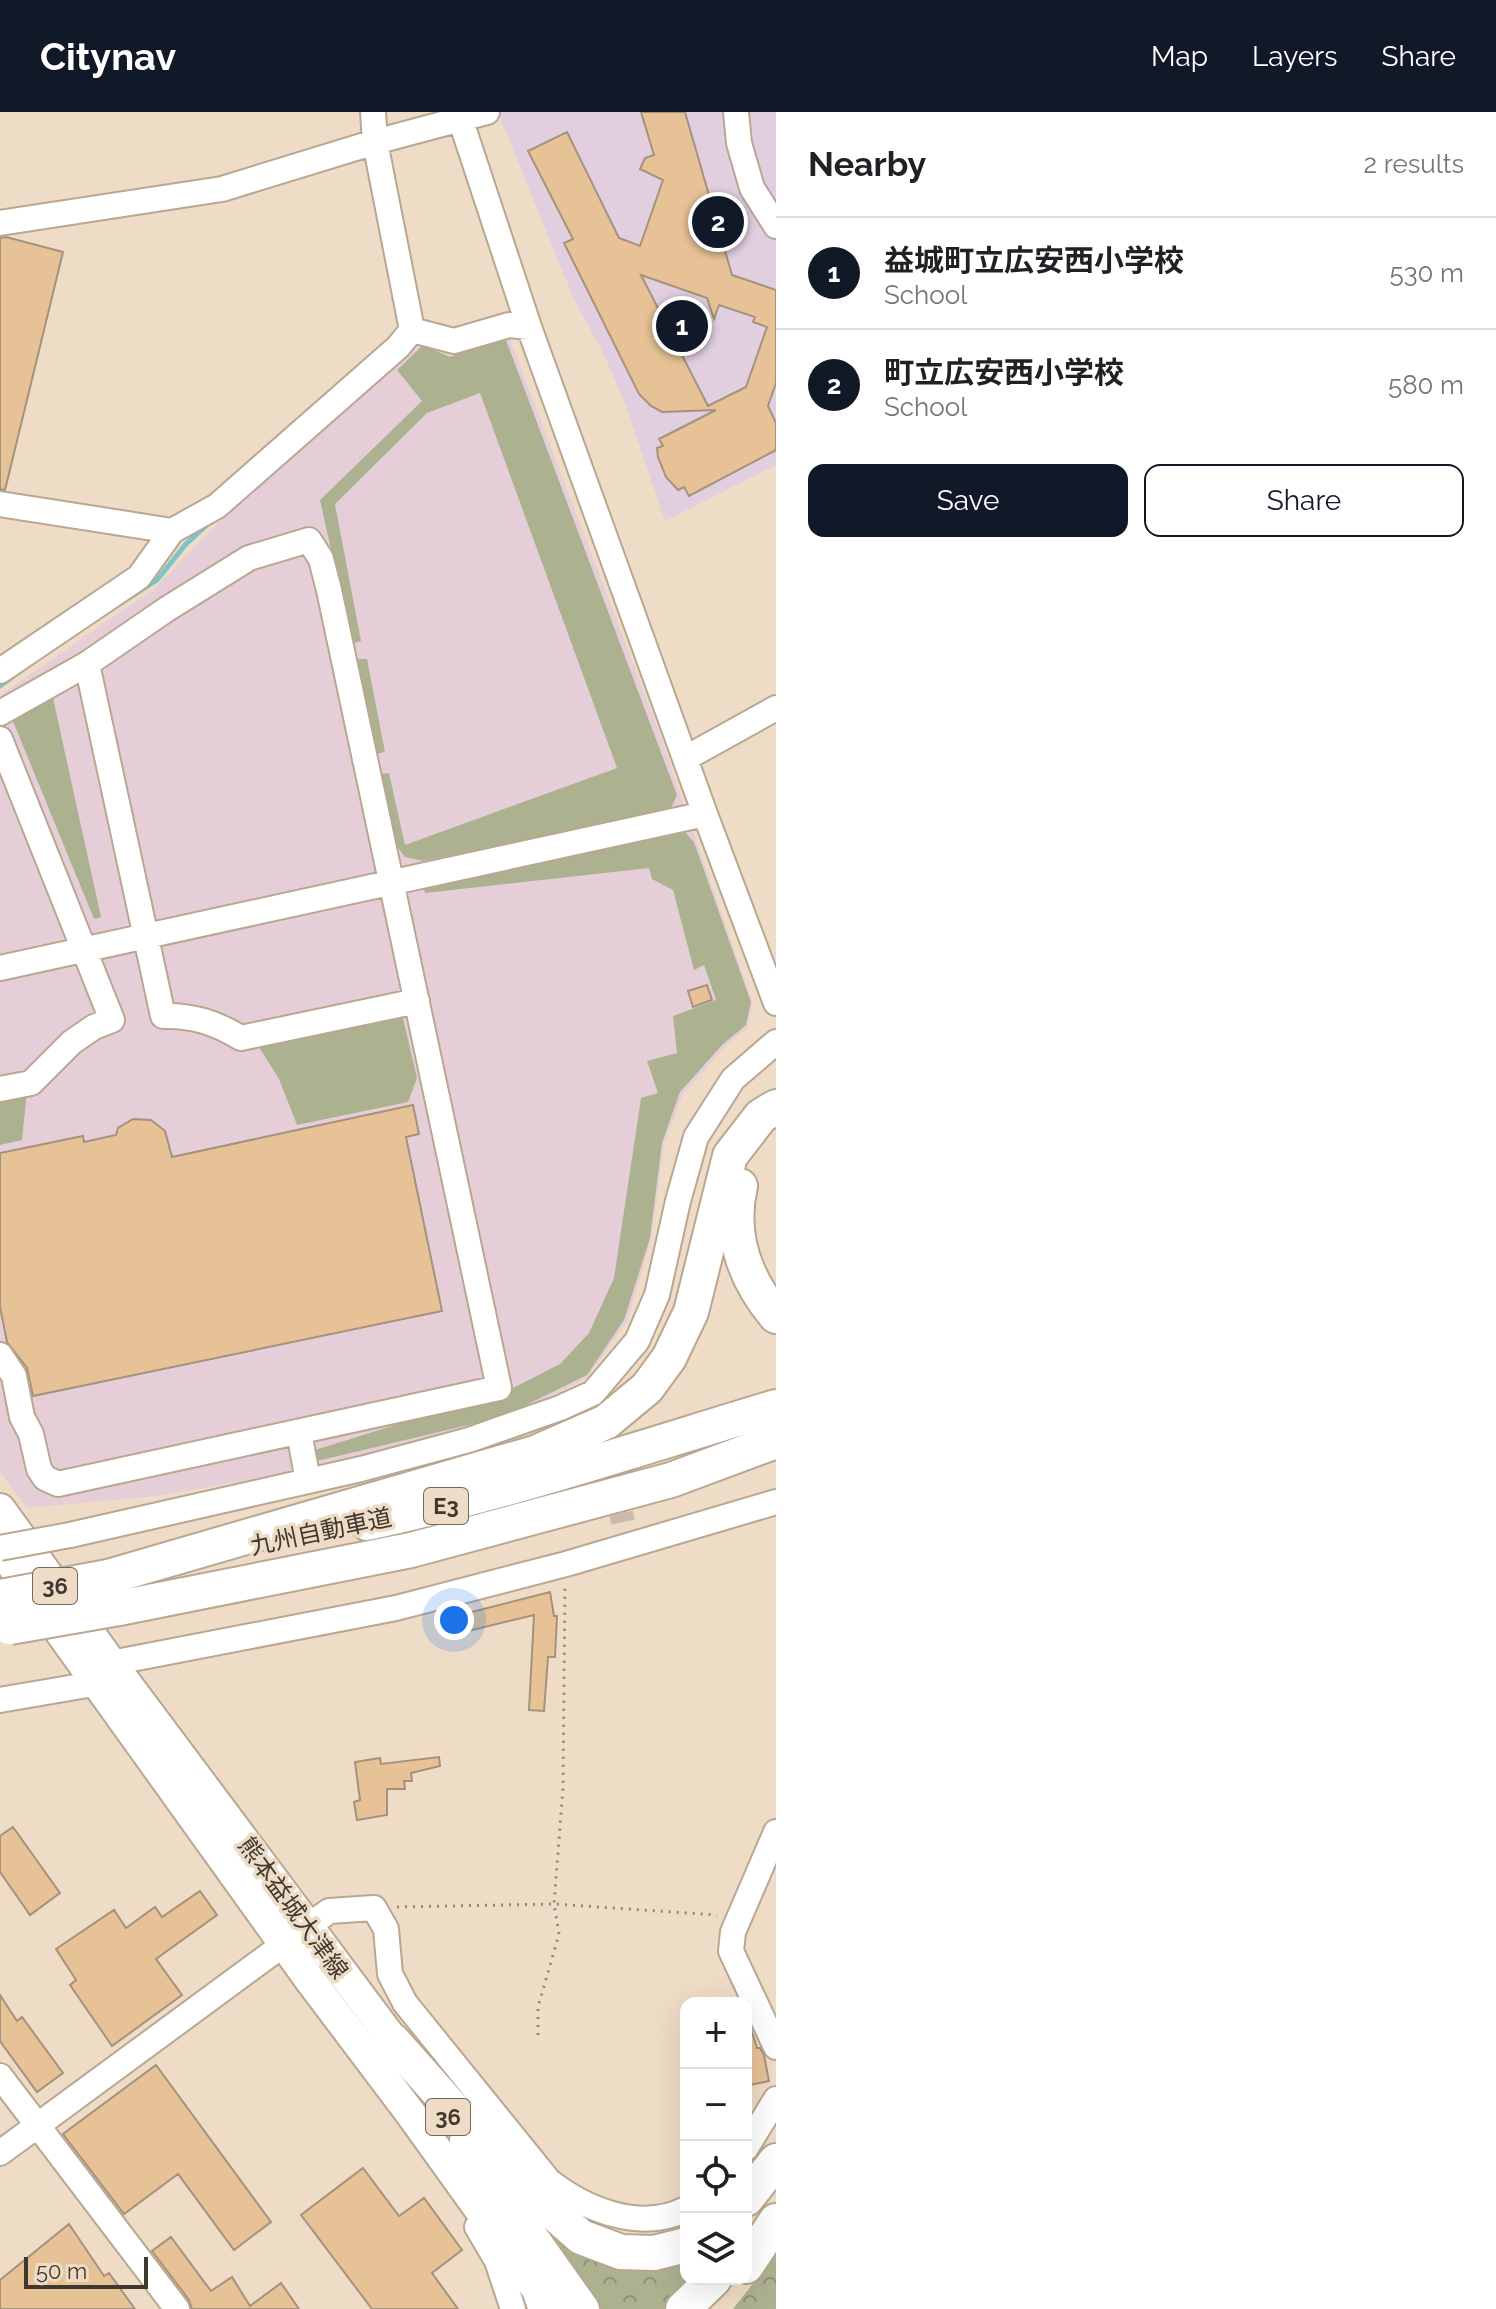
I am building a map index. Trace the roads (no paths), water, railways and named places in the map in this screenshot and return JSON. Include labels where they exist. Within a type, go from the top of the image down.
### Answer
[{"type":"highway","points":[[114,1592],[535,1453],[606,1422],[647,1388],[669,1358],[691,1312],[730,1156],[761,1116],[776,1107]]},
{"type":"highway","points":[[776,1129],[759,1147],[741,1178],[735,1230],[747,1272],[758,1295],[776,1316]]},
{"type":"highway","name":"九州自動車道","points":[[3,1617],[114,1592],[440,1507],[776,1407]]},
{"type":"highway","name":"九州自動車道","points":[[114,1592],[411,1550],[671,1480],[776,1441]]},
{"type":"highway","points":[[671,1480],[776,1463]]},
{"type":"highway","points":[[393,2041],[516,2180],[581,2237],[621,2252],[654,2253],[680,2246]]},
{"type":"highway","points":[[752,2191],[776,2161]]},
{"type":"highway","points":[[752,2231],[776,2195]]},
{"type":"highway","points":[[752,2257],[776,2221]]},
{"type":"highway","points":[[683,2309],[708,2285]]},
{"type":"highway","points":[[707,2309],[729,2285]]},
{"type":"main road","name":"熊本益城大津線","points":[[0,1509],[105,1673],[297,1936],[538,2306]]},
{"type":"main road","name":"熊本益城大津線","points":[[0,1548],[105,1673]]},
{"type":"main road","name":"熊本益城大津線","points":[[297,1936],[393,2041],[584,2309]]},
{"type":"street","points":[[373,112],[375,142],[412,330]]},
{"type":"street","points":[[0,223],[222,189],[459,116],[487,112]]},
{"type":"street","points":[[736,112],[739,143],[752,188],[776,226]]},
{"type":"street","points":[[459,116],[529,327],[776,1003]]},
{"type":"street","points":[[412,330],[454,341],[509,325],[529,327]]},
{"type":"street","points":[[0,671],[139,577],[172,531],[217,506],[398,347],[412,330]]},
{"type":"street","points":[[0,504],[172,531]]},
{"type":"street","points":[[0,713],[87,664],[249,558],[309,540],[321,559],[329,590],[499,1388],[58,1484],[45,1478],[39,1469],[31,1434],[22,1417],[14,1376],[0,1355]]},
{"type":"street","points":[[87,664],[163,1016],[177,1015],[206,1021],[241,1038],[417,1001]]},
{"type":"street","points":[[686,758],[776,708]]},
{"type":"street","points":[[0,739],[112,1020],[94,1027],[72,1042],[31,1083],[0,1089]]},
{"type":"street","points":[[0,968],[705,814]]},
{"type":"street","points":[[0,1548],[308,1481],[469,1440],[560,1408],[596,1403],[637,1341],[657,1295],[696,1137],[733,1079],[776,1042]]},
{"type":"street","points":[[299,1432],[308,1481]]},
{"type":"street","points":[[0,1700],[105,1673],[396,1608],[566,1564],[627,1533],[776,1502]]},
{"type":"street","points":[[776,1832],[733,1932],[731,1951],[776,2047]]},
{"type":"street","points":[[0,2153],[329,1911],[374,1908],[386,1929],[390,1974],[405,2003],[549,2181],[567,2195],[613,2215],[656,2220],[680,2212]]},
{"type":"street","points":[[0,2076],[177,2309]]},
{"type":"street","points":[[750,2141],[776,2099]]},
{"type":"waterway","points":[[106,613],[157,580],[186,544],[209,523]]},
{"type":"waterway","points":[[0,686],[22,670]]},
{"type":"tunnel","points":[[606,1443],[623,1522]]},
{"type":"place","name":"町立広安西小学校","points":[[718,222]]},
{"type":"place","name":"益城町立広安西小学校","points":[[682,326]]}]
